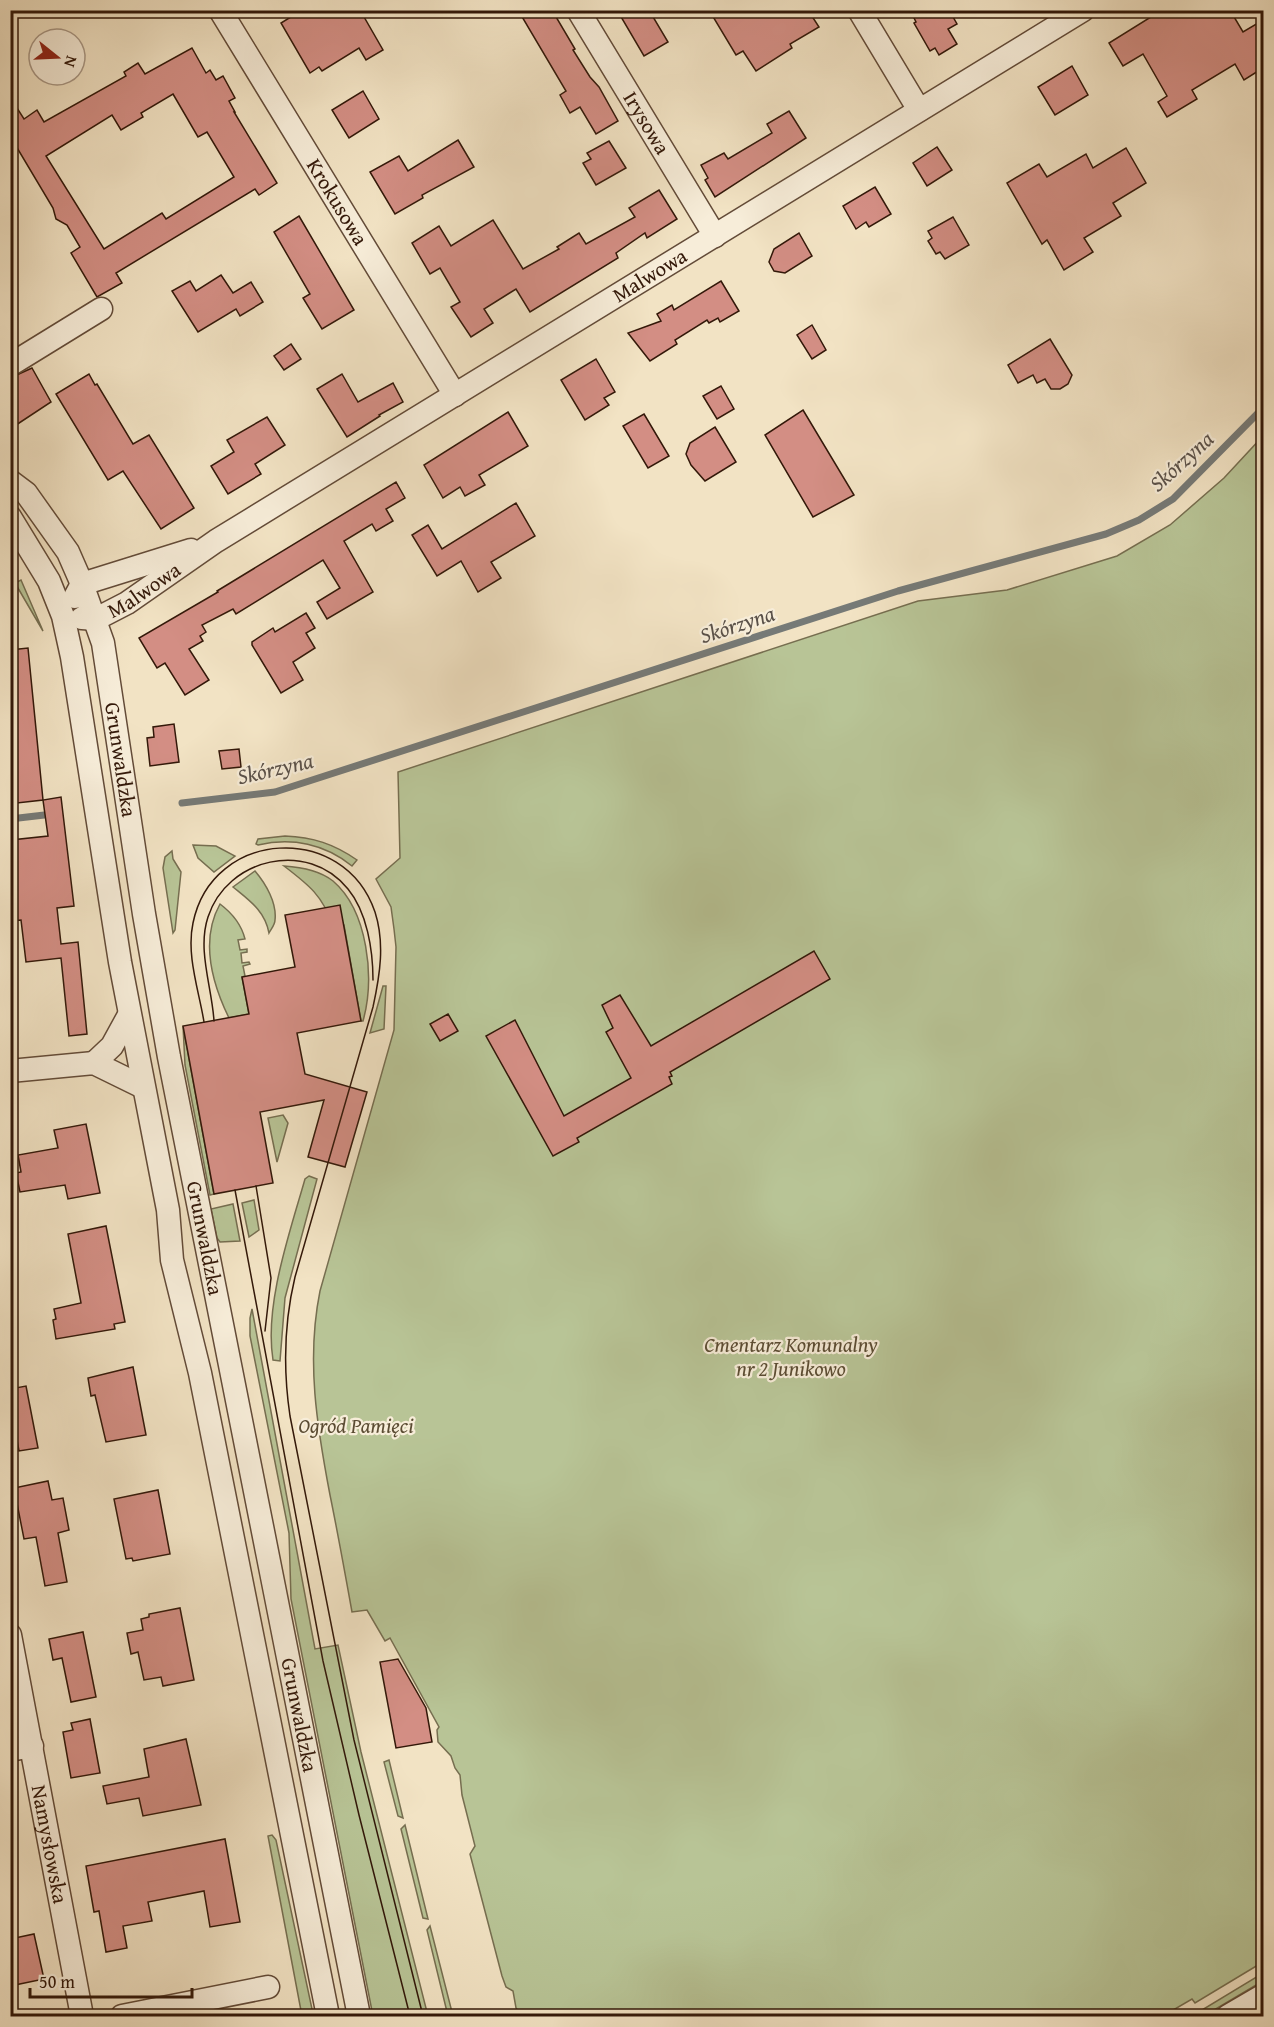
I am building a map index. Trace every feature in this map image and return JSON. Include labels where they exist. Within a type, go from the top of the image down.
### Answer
[{"type":"street","name":"Krokusowa","points":[[220,10],[455,395]]},
{"type":"street","name":"Irysowa","points":[[578,10],[715,236]]},
{"type":"street","points":[[859,10],[919,110]]},
{"type":"street","name":"Malwowa","points":[[216,541],[82,584],[63,616],[96,619],[127,603],[216,541],[1083,10]]},
{"type":"street","points":[[10,365],[93,314]]},
{"type":"street","name":"Grunwaldzka","points":[[10,481],[27,493],[68,552],[96,619],[105,654],[144,914],[169,1057],[359,2016]]},
{"type":"street","name":"Grunwaldzka","points":[[10,517],[42,567],[63,616],[72,657],[129,1015],[168,1210],[168,1232],[174,1268],[200,1373],[328,2016]]},
{"type":"street","points":[[94,1063],[112,1046],[129,1015]]},
{"type":"street","points":[[10,1071],[94,1063],[129,1078],[143,1087]]},
{"type":"street","name":"Namysłowska","points":[[10,1635],[21,1748],[82,2016]]},
{"type":"street","points":[[122,2016],[268,1987]]},
{"type":"street","points":[[1228,2016],[1263,1995]]},
{"type":"green space","name":"Cmentarz Komunalny nr 2 Junikowo","points":[[1263,436],[1263,1962],[1195,2003],[1192,1999],[1163,2016],[522,2016],[516,2008],[513,1991],[506,1987],[502,1976],[470,1854],[475,1846],[462,1795],[460,1775],[451,1756],[438,1742],[439,1727],[390,1638],[385,1641],[367,1610],[352,1612],[317,1419],[314,1342],[320,1291],[394,1030],[396,947],[394,929],[391,907],[376,879],[400,858],[398,772],[918,601],[1007,590],[1117,556],[1170,525],[1224,478]]},
{"type":"green space","points":[[21,580],[43,631],[15,583]]},
{"type":"green space","points":[[285,836],[323,842],[357,860],[352,866],[331,852],[296,842],[256,844],[258,839]]},
{"type":"green space","points":[[193,845],[216,846],[235,856],[214,872],[198,858]]},
{"type":"green space","points":[[172,851],[173,859],[181,872],[173,933],[163,868],[165,857]]},
{"type":"green space","points":[[284,866],[310,870],[328,877],[345,894],[354,909],[366,946],[368,966],[367,1004],[363,1021],[361,1021],[344,925],[333,926],[320,899],[301,879]]},
{"type":"green space","points":[[255,871],[267,888],[274,907],[275,922],[269,933],[260,912],[233,887]]},
{"type":"green space","points":[[220,904],[241,928],[245,939],[238,940],[240,950],[247,949],[247,952],[241,953],[242,963],[249,962],[250,964],[243,966],[245,976],[242,977],[249,1014],[229,1018],[213,976],[211,961],[211,932]]},
{"type":"green space","points":[[383,986],[386,986],[384,1029],[370,1033]]},
{"type":"green space","points":[[183,1026],[214,1194],[210,1195],[185,1065]]},
{"type":"green space","points":[[283,1115],[288,1123],[277,1162],[268,1118]]},
{"type":"green space","points":[[309,1176],[317,1179],[285,1298],[280,1361],[273,1360],[271,1339],[275,1293],[292,1222],[305,1179]]},
{"type":"green space","points":[[254,1200],[259,1230],[249,1237],[242,1203]]},
{"type":"green space","points":[[233,1204],[240,1241],[220,1242],[217,1238],[211,1209]]},
{"type":"green space","points":[[252,1309],[315,1649],[338,1645],[361,1752],[428,2016],[373,2016],[291,1599],[289,1533],[250,1336]]},
{"type":"green space","points":[[389,1760],[403,1818],[398,1816],[384,1762]]},
{"type":"green space","points":[[405,1825],[428,1919],[423,1918],[401,1829]]},
{"type":"green space","points":[[272,1835],[276,1840],[312,2009],[310,2016],[302,2016],[268,1836]]},
{"type":"green space","points":[[430,1926],[453,2016],[448,2016],[427,1930]]},
{"type":"green space","points":[[1263,1973],[1263,1981],[1204,2016],[1192,2016]]},
{"type":"building","points":[[302,10],[360,10],[383,50],[366,60],[359,48],[322,71],[319,67],[310,73],[281,23]]},
{"type":"building","points":[[518,10],[552,10],[575,49],[573,50],[599,87],[618,121],[596,134],[580,107],[570,113],[560,95],[566,91]]},
{"type":"building","points":[[617,10],[649,10],[668,42],[644,56]]},
{"type":"building","points":[[709,10],[808,10],[819,27],[790,44],[792,48],[756,71],[743,51],[736,55]]},
{"type":"building","points":[[910,10],[949,10],[957,24],[948,29],[957,44],[939,55],[935,48],[930,51],[914,23],[916,22]]},
{"type":"building","points":[[1162,10],[1230,10],[1243,32],[1258,23],[1263,32],[1263,68],[1244,80],[1235,64],[1192,90],[1197,99],[1167,117],[1158,102],[1167,96],[1143,54],[1123,66],[1109,43]]},
{"type":"building","points":[[192,48],[206,73],[210,70],[216,80],[223,76],[235,98],[229,101],[234,112],[277,183],[259,195],[255,189],[116,273],[122,283],[97,297],[71,253],[80,247],[67,225],[56,219],[53,208],[10,136],[10,97],[24,119],[37,110],[44,122],[126,76],[124,72],[138,63],[145,74]],"holes":[[[173,94],[198,137],[207,132],[234,177],[166,219],[162,213],[104,249],[46,156],[112,115],[121,130],[143,117],[141,113]]]},
{"type":"building","points":[[1072,66],[1088,95],[1055,115],[1038,87]]},
{"type":"building","points":[[363,91],[379,119],[349,138],[332,110]]},
{"type":"building","points":[[789,111],[806,138],[715,197],[705,180],[708,178],[701,165],[724,153],[728,159],[772,133],[767,124]]},
{"type":"building","points":[[458,140],[474,167],[422,195],[423,198],[395,214],[370,172],[399,156],[408,171]]},
{"type":"building","points":[[609,141],[626,168],[596,185],[583,163],[591,159],[587,153]]},
{"type":"building","points":[[937,147],[952,170],[927,186],[913,163]]},
{"type":"building","points":[[1126,148],[1146,183],[1113,203],[1121,216],[1084,238],[1093,252],[1064,270],[1047,240],[1042,244],[1007,183],[1039,164],[1047,177],[1086,154],[1093,168]]},
{"type":"building","points":[[875,187],[891,214],[869,227],[866,222],[856,229],[843,206]]},
{"type":"building","points":[[659,190],[677,219],[647,238],[645,233],[616,253],[618,258],[530,312],[516,289],[484,309],[493,323],[471,337],[451,307],[460,302],[440,268],[430,274],[412,243],[439,226],[451,246],[493,220],[523,269],[559,249],[557,247],[579,233],[586,244],[635,217],[629,208]]},
{"type":"building","points":[[299,216],[354,310],[322,329],[303,298],[310,294],[274,232]]},
{"type":"building","points":[[953,217],[969,245],[945,259],[940,252],[936,254],[928,241],[932,238],[928,231]]},
{"type":"building","points":[[799,233],[812,256],[785,273],[774,271],[769,262],[774,249]]},
{"type":"building","points":[[221,275],[233,293],[251,282],[263,302],[240,316],[236,309],[198,332],[172,291],[190,281],[196,291]]},
{"type":"building","points":[[721,281],[739,311],[720,322],[718,318],[709,323],[707,320],[675,340],[677,344],[650,361],[628,333],[661,321],[657,314],[672,305],[674,310]]},
{"type":"building","points":[[812,325],[826,350],[812,359],[797,335]]},
{"type":"building","points":[[1050,339],[1072,375],[1068,384],[1060,389],[1051,389],[1045,379],[1037,383],[1033,375],[1018,383],[1008,365]]},
{"type":"building","points":[[291,344],[301,359],[284,370],[274,356]]},
{"type":"building","points":[[596,359],[615,392],[604,398],[609,405],[585,420],[561,380]]},
{"type":"building","points":[[32,368],[51,402],[10,429],[10,378]]},
{"type":"building","points":[[89,374],[133,444],[149,435],[194,508],[161,529],[123,471],[108,480],[56,394]]},
{"type":"building","points":[[342,374],[358,402],[393,383],[403,402],[347,437],[317,389]]},
{"type":"building","points":[[721,386],[734,409],[717,419],[703,396]]},
{"type":"building","points":[[803,410],[854,495],[813,517],[765,435]]},
{"type":"building","points":[[508,412],[528,446],[479,475],[485,485],[465,496],[460,487],[443,498],[424,465]]},
{"type":"building","points":[[644,414],[669,456],[648,468],[623,426]]},
{"type":"building","points":[[267,417],[285,445],[255,464],[261,474],[228,494],[211,466],[234,452],[227,440]]},
{"type":"building","points":[[715,427],[736,462],[705,481],[691,465],[686,454],[690,443]]},
{"type":"building","points":[[396,482],[405,498],[386,509],[393,521],[376,531],[372,524],[344,541],[373,592],[327,619],[317,602],[340,588],[323,560],[236,614],[233,609],[202,625],[206,632],[200,636],[203,641],[189,649],[209,680],[185,695],[165,663],[157,668],[139,638]]},
{"type":"building","points":[[516,503],[535,536],[491,562],[501,578],[478,592],[461,561],[437,576],[412,535],[428,525],[442,549]]},
{"type":"building","points":[[306,613],[315,628],[306,633],[315,648],[293,662],[303,680],[281,693],[252,642],[273,628],[275,632]]},
{"type":"building","points":[[28,648],[43,800],[17,803],[16,787],[10,787],[10,650]]},
{"type":"building","points":[[174,724],[179,762],[150,766],[147,738],[154,737],[153,727]]},
{"type":"building","points":[[239,749],[241,767],[222,769],[219,751]]},
{"type":"building","points":[[61,797],[74,906],[57,908],[61,944],[78,942],[87,1034],[69,1036],[61,958],[26,962],[21,920],[10,921],[10,874],[15,873],[11,840],[48,836],[43,800]]},
{"type":"building","points":[[340,905],[361,1021],[297,1033],[305,1074],[367,1092],[345,1167],[308,1157],[324,1100],[260,1112],[273,1183],[214,1194],[183,1026],[249,1014],[242,977],[295,967],[285,915]]},
{"type":"building","points":[[814,951],[830,979],[670,1072],[672,1076],[669,1077],[672,1084],[577,1138],[579,1142],[553,1156],[486,1036],[515,1020],[564,1116],[631,1078],[606,1032],[613,1028],[602,1005],[620,995],[651,1046]]},
{"type":"building","points":[[448,1014],[458,1031],[440,1041],[430,1024]]},
{"type":"building","points":[[86,1124],[100,1193],[68,1199],[65,1185],[20,1192],[16,1173],[21,1172],[18,1155],[58,1148],[54,1130]]},
{"type":"building","points":[[106,1226],[125,1322],[114,1324],[115,1329],[56,1339],[54,1309],[81,1303],[68,1234]]},
{"type":"building","points":[[133,1367],[146,1435],[106,1442],[95,1395],[91,1396],[88,1378]]},
{"type":"building","points":[[26,1386],[38,1448],[19,1451],[14,1424],[10,1424],[10,1389]]},
{"type":"building","points":[[48,1481],[52,1500],[63,1498],[69,1530],[58,1533],[67,1582],[45,1586],[36,1537],[24,1539],[14,1488]]},
{"type":"building","points":[[158,1490],[170,1554],[133,1561],[132,1558],[126,1559],[114,1499]]},
{"type":"building","points":[[180,1608],[194,1680],[163,1686],[161,1677],[144,1680],[138,1652],[131,1654],[127,1633],[143,1630],[141,1619],[149,1617],[149,1614]]},
{"type":"building","points":[[83,1632],[96,1697],[71,1702],[62,1658],[53,1660],[49,1639]]},
{"type":"building","points":[[398,1659],[426,1708],[432,1742],[396,1748],[380,1662]]},
{"type":"building","points":[[90,1719],[100,1773],[71,1778],[63,1732],[73,1730],[71,1723]]},
{"type":"building","points":[[186,1739],[201,1805],[143,1816],[139,1798],[107,1804],[103,1786],[149,1777],[144,1749]]},
{"type":"building","points":[[225,1839],[240,1922],[210,1927],[204,1891],[148,1902],[152,1921],[123,1926],[127,1948],[106,1952],[99,1911],[94,1912],[86,1866]]},
{"type":"building","points":[[34,1934],[44,1979],[10,1986],[10,1939]]},
{"type":"waterway","name":"Skórzyna","points":[[182,803],[275,792],[898,591],[1106,534],[1139,520],[1173,499],[1264,407]]},
{"type":"waterway","name":"Skórzyna","points":[[10,819],[53,814]]},
{"type":"tram line","points":[[204,1022],[192,960],[191,935],[193,923],[205,892],[225,869],[251,854],[280,848],[309,851],[336,862],[359,882],[375,912],[378,924],[381,947],[378,983],[291,1294],[286,1346],[286,1381],[290,1416],[354,1740],[423,2016]]},
{"type":"tram line","points":[[214,1021],[204,942],[208,917],[218,897],[232,881],[250,869],[270,862],[291,860],[312,864],[331,873],[348,889],[355,898],[368,932],[373,980]]},
{"type":"tram line","points":[[256,1186],[271,1278],[265,1331]]},
{"type":"tram line","points":[[235,1190],[323,1661],[410,2016]]},
{"type":"park label","name":"Ogród Pamięci","points":[[356,1426]]}]
